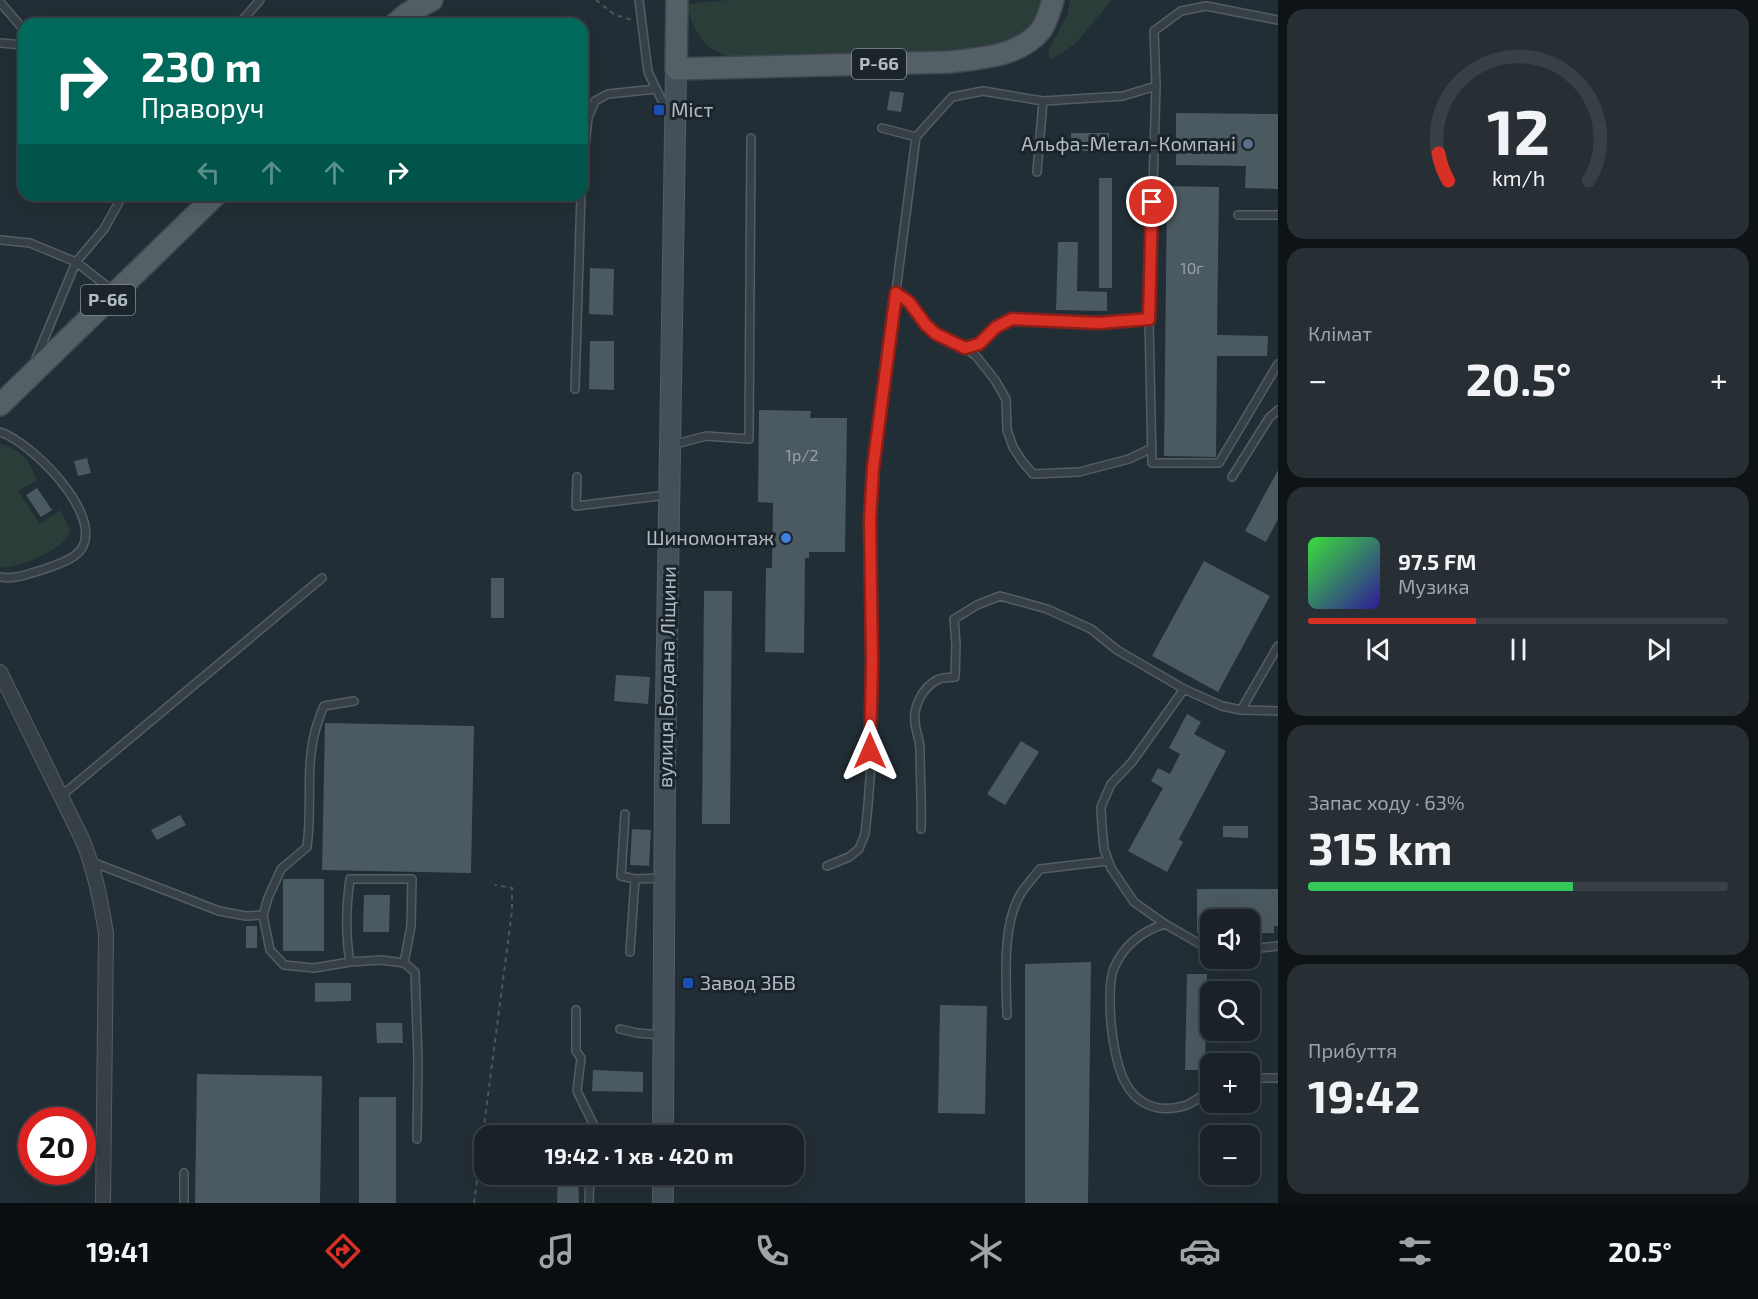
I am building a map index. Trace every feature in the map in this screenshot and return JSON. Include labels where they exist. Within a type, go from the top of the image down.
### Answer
[{"type":"main road","points":[[402,18],[432,0]]},
{"type":"main road","points":[[676,69],[677,0]]},
{"type":"main road","name":"Р-66","points":[[676,69],[950,62],[995,56],[1031,41],[1042,28],[1053,0]]},
{"type":"main road","name":"вулиця Богдана Ліщини","points":[[663,1125],[664,878],[676,69]]},
{"type":"main road","name":"Р-66","points":[[0,405],[210,201]]},
{"type":"main road","points":[[663,1185],[663,1203]]},
{"type":"street","points":[[0,672],[82,839],[92,862],[99,894],[106,934],[103,1203]]},
{"type":"lane","points":[[244,18],[260,0]]},
{"type":"lane","points":[[639,0],[648,72],[656,90],[675,119]]},
{"type":"lane","points":[[0,2],[18,23]]},
{"type":"lane","points":[[1278,20],[1206,6],[1181,11],[1154,32],[1156,86],[1149,319],[1152,463],[1219,463],[1278,364]]},
{"type":"lane","points":[[0,43],[18,44]]},
{"type":"lane","points":[[827,866],[849,857],[860,849],[865,834],[871,766],[870,519],[873,468],[916,137],[952,97],[983,91],[1043,101],[1123,96],[1156,86]]},
{"type":"lane","points":[[588,118],[595,101],[608,94],[656,90]]},
{"type":"lane","points":[[1037,172],[1043,101]]},
{"type":"lane","points":[[882,128],[916,137]]},
{"type":"lane","points":[[670,446],[706,436],[748,439],[751,138]]},
{"type":"lane","points":[[28,377],[76,261],[104,229],[120,201]]},
{"type":"lane","points":[[575,389],[581,201]]},
{"type":"lane","points":[[1238,215],[1278,215]]},
{"type":"lane","points":[[0,240],[30,243],[76,261],[115,293]]},
{"type":"lane","points":[[896,293],[909,302],[926,325],[936,334],[976,356],[995,380],[1006,399],[1007,430],[1013,447],[1033,474],[1078,472],[1129,459],[1152,448]]},
{"type":"lane","points":[[965,348],[979,344],[996,327],[1012,319],[1099,323],[1149,319]]},
{"type":"lane","points":[[1232,477],[1269,418],[1278,410]]},
{"type":"lane","points":[[0,432],[8,434],[39,457],[62,483],[79,507],[86,522],[86,537],[83,547],[74,557],[29,574],[0,577]]},
{"type":"lane","points":[[577,477],[576,506],[669,495]]},
{"type":"lane","points":[[61,796],[322,578]]},
{"type":"lane","points":[[921,829],[920,747],[915,721],[915,706],[927,687],[939,679],[955,677],[954,619],[977,605],[1000,596],[1067,617],[1090,629],[1117,650],[1184,689],[1222,706],[1241,710],[1278,711]]},
{"type":"lane","points":[[1241,710],[1278,646]]},
{"type":"lane","points":[[1184,689],[1132,762],[1111,784],[1101,807],[1104,849],[1110,868],[1134,902],[1165,924],[1200,944]]},
{"type":"lane","points":[[354,701],[324,706],[318,720],[309,768],[307,847],[280,869],[263,915],[270,950],[284,965],[314,968],[381,960],[404,963],[415,972],[418,1060],[417,1139]]},
{"type":"lane","points":[[625,814],[621,876],[635,879],[664,878]]},
{"type":"lane","points":[[1007,1015],[1009,933],[1018,897],[1040,870],[1108,861]]},
{"type":"lane","points":[[92,862],[219,911],[246,916],[263,915]]},
{"type":"lane","points":[[350,962],[346,938],[346,903],[350,879],[412,879],[411,926],[404,963]]},
{"type":"lane","points":[[630,952],[635,879]]},
{"type":"lane","points":[[1165,924],[1136,937],[1113,970],[1110,1022],[1117,1063],[1127,1087],[1150,1106],[1177,1107],[1187,1105],[1200,1097]]},
{"type":"lane","points":[[1260,948],[1278,946]]},
{"type":"lane","points":[[576,1010],[576,1051],[581,1058],[577,1091],[594,1125]]},
{"type":"lane","points":[[620,1029],[663,1035]]},
{"type":"lane","points":[[1260,1078],[1278,1078]]},
{"type":"lane","points":[[184,1173],[184,1203]]},
{"type":"lane","points":[[589,1203],[590,1185]]},
{"type":"path","points":[[596,0],[615,15],[641,22]]},
{"type":"path","points":[[474,1203],[512,911],[512,888],[495,885]]},
{"type":"green space","points":[[728,0],[1044,0],[1042,19],[1003,50],[734,58],[712,49],[702,40],[692,23],[688,4]]},
{"type":"green space","points":[[1070,0],[1112,0],[1075,44],[1050,60],[1048,50],[1068,14]]},
{"type":"green space","points":[[0,443],[23,456],[33,471],[37,480],[18,491],[40,524],[60,510],[71,531],[59,545],[40,557],[0,568]]},
{"type":"building","points":[[890,91],[904,93],[901,112],[887,110]]},
{"type":"building","points":[[1176,113],[1278,114],[1278,189],[1245,188],[1246,166],[1176,165]]},
{"type":"building","points":[[1071,133],[1109,133],[1109,151],[1071,151]]},
{"type":"building","points":[[1099,178],[1112,178],[1112,288],[1099,288]]},
{"type":"building","points":[[1167,186],[1219,187],[1217,335],[1268,336],[1267,356],[1217,356],[1216,457],[1164,456]]},
{"type":"building","points":[[1058,242],[1078,242],[1077,291],[1107,292],[1107,311],[1056,310]]},
{"type":"building","points":[[590,268],[614,269],[613,315],[589,314]]},
{"type":"building","points":[[590,341],[614,341],[614,390],[589,389]]},
{"type":"building","points":[[759,410],[811,411],[810,418],[847,418],[845,552],[809,552],[809,558],[805,558],[804,653],[765,652],[766,568],[772,568],[773,503],[758,502]]},
{"type":"building","points":[[87,458],[91,473],[78,476],[74,461]]},
{"type":"building","points":[[1278,470],[1278,519],[1266,542],[1245,531]]},
{"type":"building","points":[[37,488],[52,510],[41,517],[26,495]]},
{"type":"building","points":[[1204,561],[1270,596],[1218,692],[1152,656]]},
{"type":"building","points":[[491,578],[504,578],[504,618],[491,618]]},
{"type":"building","points":[[704,591],[732,591],[730,824],[702,824]]},
{"type":"building","points":[[616,675],[650,677],[648,704],[614,701]]},
{"type":"building","points":[[1187,714],[1201,722],[1194,734],[1226,751],[1179,839],[1183,842],[1167,872],[1128,851],[1163,788],[1151,781],[1158,768],[1170,774],[1180,754],[1169,748]]},
{"type":"building","points":[[325,723],[474,726],[471,873],[322,870]]},
{"type":"building","points":[[1021,741],[1039,752],[1005,805],[987,794]]},
{"type":"building","points":[[180,815],[186,825],[157,840],[151,830]]},
{"type":"building","points":[[1223,826],[1248,826],[1248,838],[1223,837]]},
{"type":"building","points":[[632,829],[651,830],[649,866],[630,865]]},
{"type":"building","points":[[283,879],[324,879],[324,951],[283,951]]},
{"type":"building","points":[[1197,889],[1278,889],[1278,926],[1274,926],[1274,933],[1260,933],[1260,909],[1200,909],[1200,933],[1197,933]]},
{"type":"building","points":[[364,895],[390,895],[389,932],[363,932]]},
{"type":"building","points":[[246,926],[257,926],[257,948],[246,948]]},
{"type":"building","points":[[1091,962],[1088,1203],[1025,1203],[1025,964]]},
{"type":"building","points":[[1187,974],[1207,974],[1207,981],[1200,981],[1200,1041],[1206,1041],[1205,1053],[1200,1053],[1200,1070],[1185,1070]]},
{"type":"building","points":[[315,983],[351,983],[351,1001],[315,1002]]},
{"type":"building","points":[[940,1005],[987,1006],[985,1114],[938,1113]]},
{"type":"building","points":[[376,1023],[402,1023],[403,1043],[377,1043]]},
{"type":"building","points":[[593,1070],[643,1072],[643,1092],[592,1091]]},
{"type":"building","points":[[197,1074],[322,1076],[320,1203],[195,1203]]},
{"type":"building","points":[[359,1097],[396,1097],[396,1203],[359,1203]]},
{"type":"building","points":[[558,1185],[578,1185],[579,1203],[557,1203]]},
{"type":"place","name":"Міст","points":[[659,110]]},
{"type":"place","name":"Альфа-Метал-Компані","points":[[1248,144]]},
{"type":"place","name":"Шиномонтаж","points":[[786,538]]},
{"type":"place","name":"Завод ЗБВ","points":[[688,983]]},
{"type":"route","points":[[870,751],[872,664],[870,519],[873,468],[896,293],[909,302],[926,325],[936,334],[965,348],[979,344],[996,327],[1012,319],[1099,323],[1149,319],[1152,202]]}]
